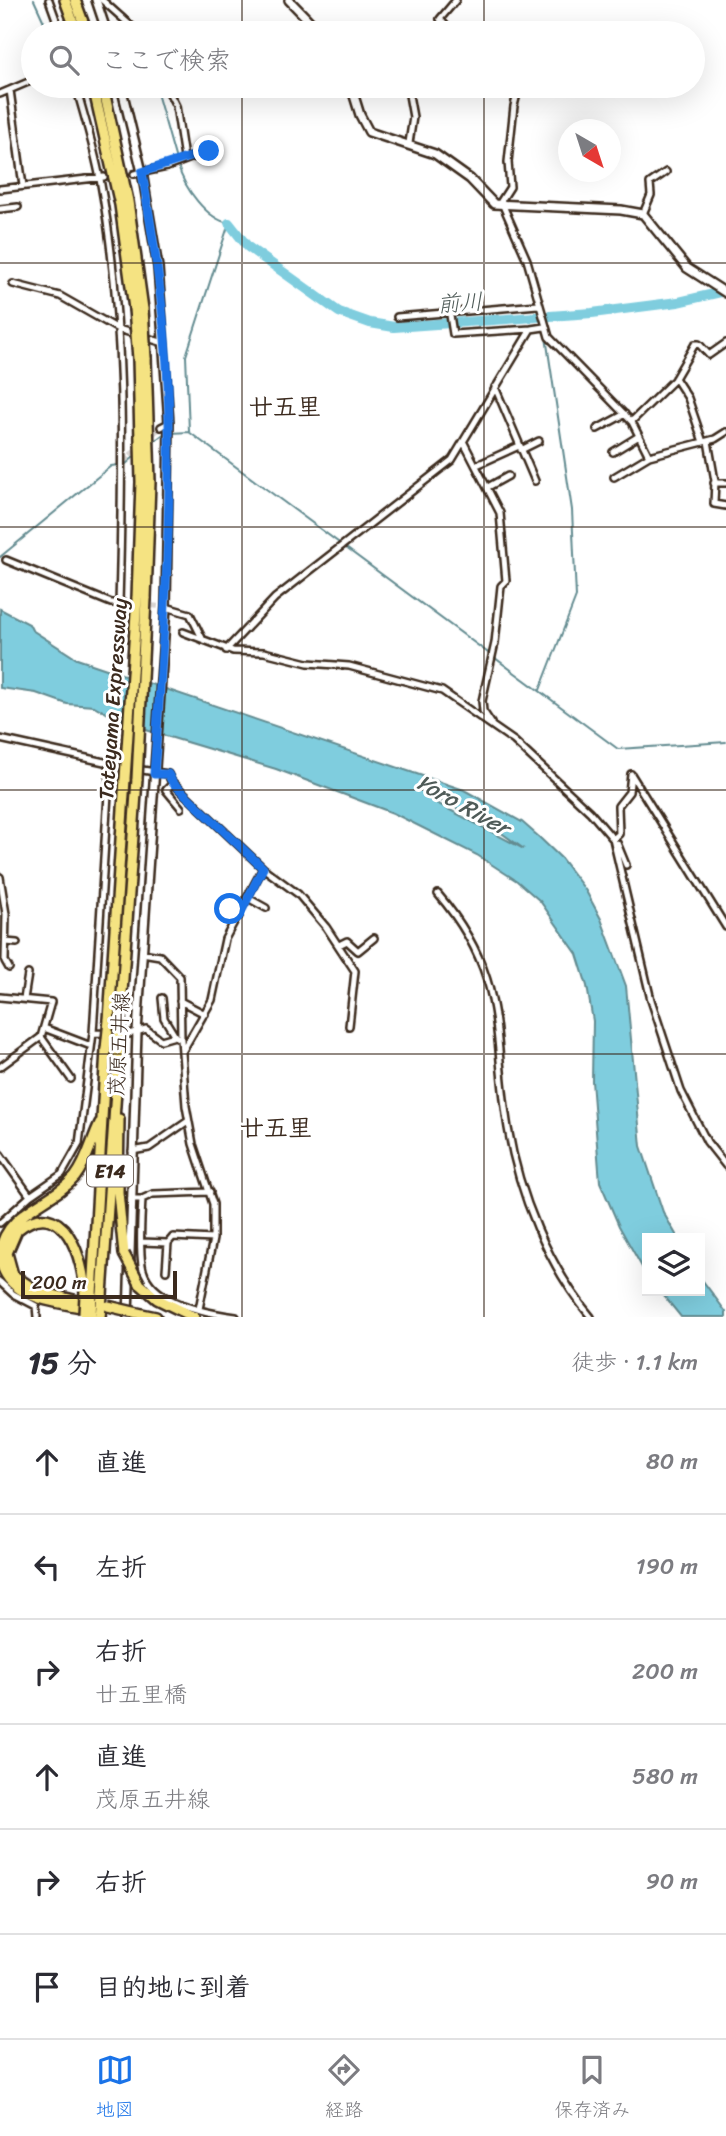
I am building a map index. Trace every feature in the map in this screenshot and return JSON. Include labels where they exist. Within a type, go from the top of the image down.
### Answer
[{"type":"highway","points":[[65,0],[76,21]]},
{"type":"highway","points":[[75,0],[79,21]]},
{"type":"highway","name":"Tateyama Expressway","points":[[96,98],[120,205],[139,309]]},
{"type":"highway","name":"Tateyama Expressway","points":[[87,1305],[103,1118],[125,779],[150,482],[139,309],[128,201],[106,98]]},
{"type":"highway","name":"Tateyama Expressway","points":[[87,1305],[119,1047],[137,779],[141,598]]},
{"type":"highway","points":[[119,1047],[117,1192],[124,1254],[140,1284],[157,1299],[197,1313]]},
{"type":"highway","points":[[87,1305],[38,1298],[18,1289],[6,1276],[0,1255],[3,1239],[15,1222],[76,1175],[87,1158],[103,1118]]},
{"type":"highway","points":[[39,1221],[56,1224],[64,1230],[79,1253],[87,1305],[37,1291],[13,1275],[7,1253],[17,1230],[39,1221]]},
{"type":"highway","name":"Tateyama Expressway","points":[[87,1305],[105,1312]]},
{"type":"highway","points":[[105,1312],[156,1317]]},
{"type":"main road","points":[[102,0],[105,21]]},
{"type":"main road","points":[[289,0],[309,21]]},
{"type":"main road","points":[[123,98],[158,267],[164,343],[166,607]]},
{"type":"main road","points":[[355,98],[369,132],[435,154],[470,179],[494,204],[621,210],[643,214],[687,268],[726,293]]},
{"type":"main road","name":"茂原五井線","points":[[134,1316],[131,1199],[137,1032],[166,607]]},
{"type":"street","points":[[49,0],[56,21]]},
{"type":"street","points":[[102,0],[126,21]]},
{"type":"street","points":[[442,21],[440,19],[456,0]]},
{"type":"street","points":[[0,94],[21,85]]},
{"type":"street","points":[[10,90],[23,186]]},
{"type":"street","points":[[6,560],[111,603],[121,603],[124,460],[118,329],[102,177],[79,98]]},
{"type":"street","points":[[172,98],[176,106],[184,158]]},
{"type":"street","points":[[409,144],[413,117],[410,98]]},
{"type":"street","points":[[515,98],[508,162],[510,187],[501,201],[527,260],[544,327],[551,340],[632,421],[649,456]]},
{"type":"street","points":[[138,173],[167,167],[184,158],[209,151]]},
{"type":"street","points":[[643,214],[651,195],[650,183],[666,172]]},
{"type":"street","points":[[0,189],[102,177]]},
{"type":"street","points":[[0,209],[18,207]]},
{"type":"street","points":[[13,284],[61,296],[118,329],[164,343]]},
{"type":"street","points":[[397,317],[538,305]]},
{"type":"street","points":[[450,315],[453,334],[544,327]]},
{"type":"street","points":[[226,650],[275,598],[442,468],[464,443],[531,329]]},
{"type":"street","points":[[632,421],[675,378],[695,344],[699,344],[711,355],[726,343]]},
{"type":"street","points":[[675,378],[688,398],[705,442],[714,483],[714,504],[726,506]]},
{"type":"street","points":[[495,387],[535,481]]},
{"type":"street","points":[[597,429],[625,414]]},
{"type":"street","points":[[614,477],[649,456],[705,442],[726,432]]},
{"type":"street","points":[[613,452],[639,436]]},
{"type":"street","points":[[477,465],[540,441]]},
{"type":"street","points":[[464,443],[500,513],[504,531],[506,581],[501,586],[495,643],[482,701],[483,711],[493,726]]},
{"type":"street","points":[[488,487],[508,476]]},
{"type":"street","points":[[714,483],[726,483]]},
{"type":"street","points":[[166,607],[190,614],[203,640]]},
{"type":"street","points":[[183,632],[226,650],[264,652],[308,663],[349,666],[448,694],[493,726],[618,836],[626,865]]},
{"type":"street","points":[[0,739],[154,774],[168,774],[173,783],[263,868],[298,894],[339,945],[355,971],[349,1026]]},
{"type":"street","points":[[0,1223],[30,1196],[62,1174],[79,1144],[93,1033],[110,762]]},
{"type":"street","points":[[726,927],[631,774],[629,792],[618,806],[618,836],[651,1000],[681,1091],[707,1142],[726,1166]]},
{"type":"street","points":[[173,783],[166,790],[181,808]]},
{"type":"street","points":[[182,1053],[212,1000],[225,939],[263,868]]},
{"type":"street","points":[[0,877],[6,942],[5,961],[9,968]]},
{"type":"street","points":[[438,894],[470,937],[495,999],[508,1129],[522,1188],[555,1262],[591,1317]]},
{"type":"street","points":[[248,898],[266,908]]},
{"type":"street","points":[[230,909],[239,916]]},
{"type":"street","points":[[339,945],[347,941],[358,951],[374,938]]},
{"type":"street","points":[[6,942],[17,943]]},
{"type":"street","points":[[142,953],[160,956],[180,977],[178,1037],[188,1121],[213,1204],[213,1239],[197,1313]]},
{"type":"street","points":[[24,999],[28,974]]},
{"type":"street","points":[[0,997],[51,1002],[41,1037],[0,1067]]},
{"type":"street","points":[[162,998],[164,1018],[178,1037]]},
{"type":"street","points":[[180,1001],[205,1014]]},
{"type":"street","points":[[44,1028],[91,1046]]},
{"type":"street","points":[[93,1033],[148,1030],[162,1040],[178,1037]]},
{"type":"street","points":[[41,1037],[71,1079]]},
{"type":"street","points":[[493,1064],[501,1061]]},
{"type":"street","points":[[132,1151],[153,1145],[188,1121]]},
{"type":"street","points":[[0,1154],[30,1196]]},
{"type":"street","points":[[131,1199],[142,1199],[153,1194],[210,1192]]},
{"type":"street","points":[[142,1199],[142,1267],[149,1282],[197,1313],[236,1317]]},
{"type":"street","points":[[166,1271],[169,1243],[173,1237],[182,1235],[213,1239]]},
{"type":"street","points":[[141,1242],[169,1243]]},
{"type":"street","points":[[0,1282],[13,1294],[36,1306],[37,1317]]},
{"type":"water","name":"Yoro River","points":[[0,609],[29,624],[32,630],[77,659],[464,790],[522,822],[561,858],[586,891],[601,919],[626,986],[641,1146],[663,1212],[675,1233],[642,1233],[642,1267],[619,1226],[600,1182],[592,1081],[593,1021],[587,986],[577,954],[540,901],[517,881],[477,855],[393,813],[276,769],[126,724],[94,706],[67,704],[36,693],[0,688]],"holes":[[[427,794],[486,822],[524,849],[429,799]]]},
{"type":"water","points":[[705,1284],[726,1312],[726,1317],[681,1317],[664,1296],[705,1296]]},
{"type":"waterway","points":[[34,0],[44,21]]},
{"type":"waterway","points":[[158,98],[176,160]]},
{"type":"waterway","points":[[178,166],[185,183],[204,209],[229,223],[186,356],[189,431]]},
{"type":"waterway","name":"前川","points":[[229,223],[248,247],[339,312],[370,323],[394,327],[592,313],[678,302],[726,291]]},
{"type":"waterway","points":[[540,690],[576,597],[572,510],[546,337]]},
{"type":"waterway","points":[[171,433],[189,432],[618,749],[726,742]]},
{"type":"waterway","points":[[153,442],[165,433]]},
{"type":"waterway","points":[[0,557],[111,466],[126,464],[135,456]]},
{"type":"tunnel","points":[[148,439],[161,427]]},
{"type":"tunnel","points":[[125,460],[141,445]]},
{"type":"tunnel","points":[[123,603],[166,607]]},
{"type":"district","name":"廿五里","points":[[285,407]]},
{"type":"district","name":"廿五里","points":[[276,1128]]},
{"type":"route","points":[[209,151],[184,158],[167,167],[142,172],[158,267],[168,382],[169,508],[166,607],[154,774],[168,774],[173,783],[247,850],[263,868],[239,916],[230,909]]}]
